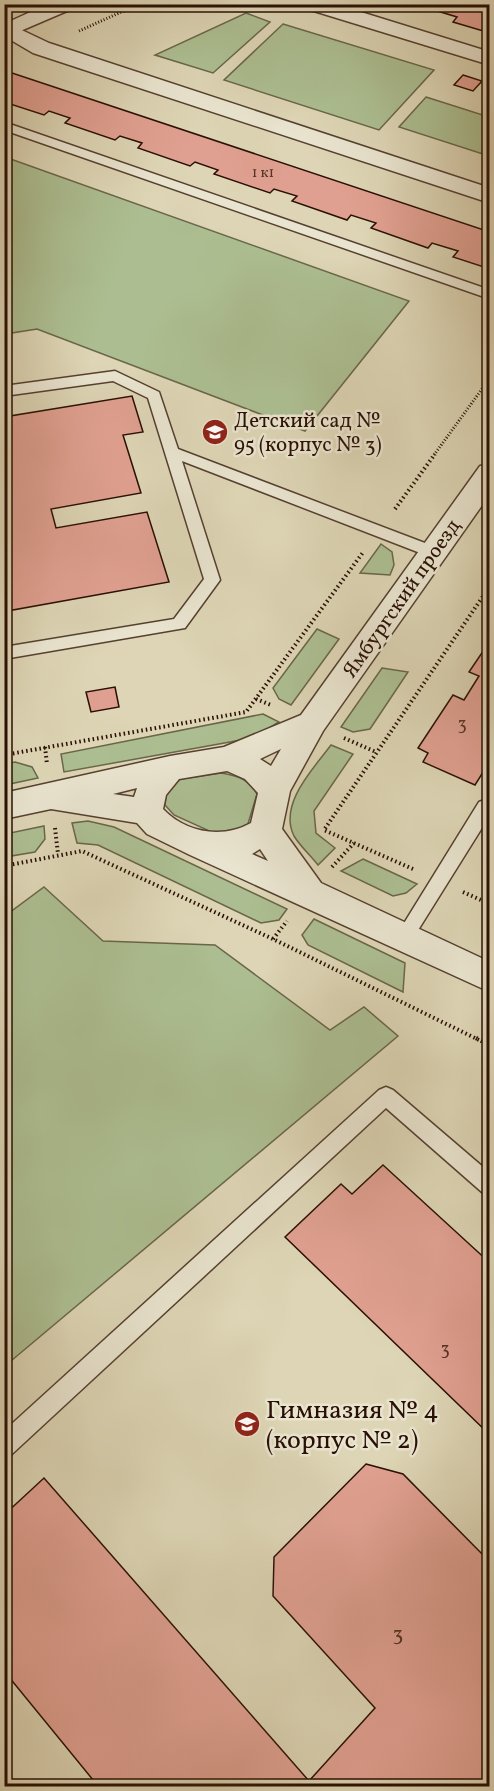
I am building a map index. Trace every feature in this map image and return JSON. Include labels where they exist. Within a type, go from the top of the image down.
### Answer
[{"type":"street","points":[[6,29],[67,4]]},
{"type":"street","points":[[311,4],[489,59]]},
{"type":"street","points":[[6,29],[41,48],[489,196]]},
{"type":"street","name":"Ямбургский проезд","points":[[274,790],[312,723],[489,473]]},
{"type":"street","points":[[4,806],[170,768],[228,759],[312,723]]},
{"type":"street","points":[[228,759],[256,770],[274,790],[265,831],[309,893]]},
{"type":"street","points":[[146,812],[151,790],[170,768]]},
{"type":"street","points":[[51,796],[146,812],[158,825],[201,846],[309,893],[489,978]]},
{"type":"street","points":[[201,846],[240,845],[265,831]]},
{"type":"lane","points":[[4,126],[489,295]]},
{"type":"lane","points":[[4,391],[115,376],[154,395],[212,580],[179,624],[4,653]]},
{"type":"lane","points":[[172,452],[433,552]]},
{"type":"lane","points":[[404,938],[485,807],[489,805]]},
{"type":"lane","points":[[4,1446],[386,1096],[489,1186]]},
{"type":"path","points":[[41,48],[139,4]]},
{"type":"path","points":[[4,755],[246,712],[489,378]]},
{"type":"path","points":[[489,586],[324,830],[489,904]]},
{"type":"path","points":[[4,866],[82,851],[273,939],[489,1045]]},
{"type":"green space","points":[[246,13],[270,22],[213,73],[155,55]]},
{"type":"green space","points":[[283,24],[434,70],[379,130],[224,80]]},
{"type":"green space","points":[[426,97],[489,117],[489,156],[399,127]]},
{"type":"green space","points":[[4,157],[409,301],[305,431],[37,329],[5,334]]},
{"type":"green space","points":[[381,544],[392,552],[394,565],[390,575],[360,573]]},
{"type":"green space","points":[[317,629],[339,639],[291,705],[279,699],[273,688]]},
{"type":"green space","points":[[382,668],[408,672],[370,729],[353,732],[341,727]]},
{"type":"green space","points":[[263,714],[279,722],[252,738],[64,772],[61,754]]},
{"type":"green space","points":[[331,745],[353,754],[314,811],[316,833],[335,848],[318,865],[294,836],[290,824],[291,812],[300,787]]},
{"type":"green space","points":[[15,762],[32,767],[38,778],[5,785],[5,764]]},
{"type":"green space","points":[[221,773],[242,779],[257,794],[247,827],[218,835],[174,815],[165,805],[167,789],[181,779]]},
{"type":"green space","points":[[88,821],[114,827],[287,909],[279,920],[261,923],[98,845],[77,843],[72,823]]},
{"type":"green space","points":[[44,826],[45,839],[35,852],[5,857],[5,834]]},
{"type":"green space","points":[[363,859],[417,884],[406,893],[393,896],[341,871]]},
{"type":"green space","points":[[44,887],[103,941],[215,945],[330,1030],[364,1007],[398,1036],[5,1366],[5,916]]},
{"type":"green space","points":[[314,919],[405,963],[403,992],[308,945],[302,935]]},
{"type":"building","points":[[414,4],[490,4],[490,33],[453,22],[457,17]]},
{"type":"building","points":[[12,73],[490,232],[490,269],[453,257],[458,251],[432,243],[428,248],[371,228],[376,223],[351,215],[347,220],[292,201],[297,196],[274,189],[270,193],[214,174],[218,170],[195,162],[190,166],[138,148],[142,143],[120,136],[115,140],[65,123],[70,118],[49,111],[44,115],[4,102],[4,79]]},
{"type":"building","points":[[463,75],[482,81],[473,91],[454,85]]},
{"type":"building","points":[[132,396],[143,432],[123,435],[141,493],[51,509],[56,528],[147,512],[169,582],[7,611],[4,562],[9,561],[4,542],[4,417]]},
{"type":"building","points":[[490,641],[490,761],[475,785],[423,762],[428,753],[418,748],[453,695],[464,700],[479,676],[469,672]]},
{"type":"building","points":[[115,687],[119,707],[91,712],[86,692]]},
{"type":"building","name":"Гимназия № 4 (корпус № 2)","points":[[383,1165],[490,1263],[490,1435],[285,1237],[341,1184],[352,1194]]},
{"type":"building","name":"Гимназия № 4 (корпус № 2)","points":[[366,1464],[403,1474],[490,1562],[490,1786],[98,1786],[4,1671],[4,1515],[44,1478],[309,1781],[375,1708],[273,1596],[274,1557]]},
{"type":"place","name":"Детский сад № 95 (корпус № 3)","points":[[215,432]]},
{"type":"place","name":"Гимназия № 4 (корпус № 2)","points":[[247,1424]]}]
